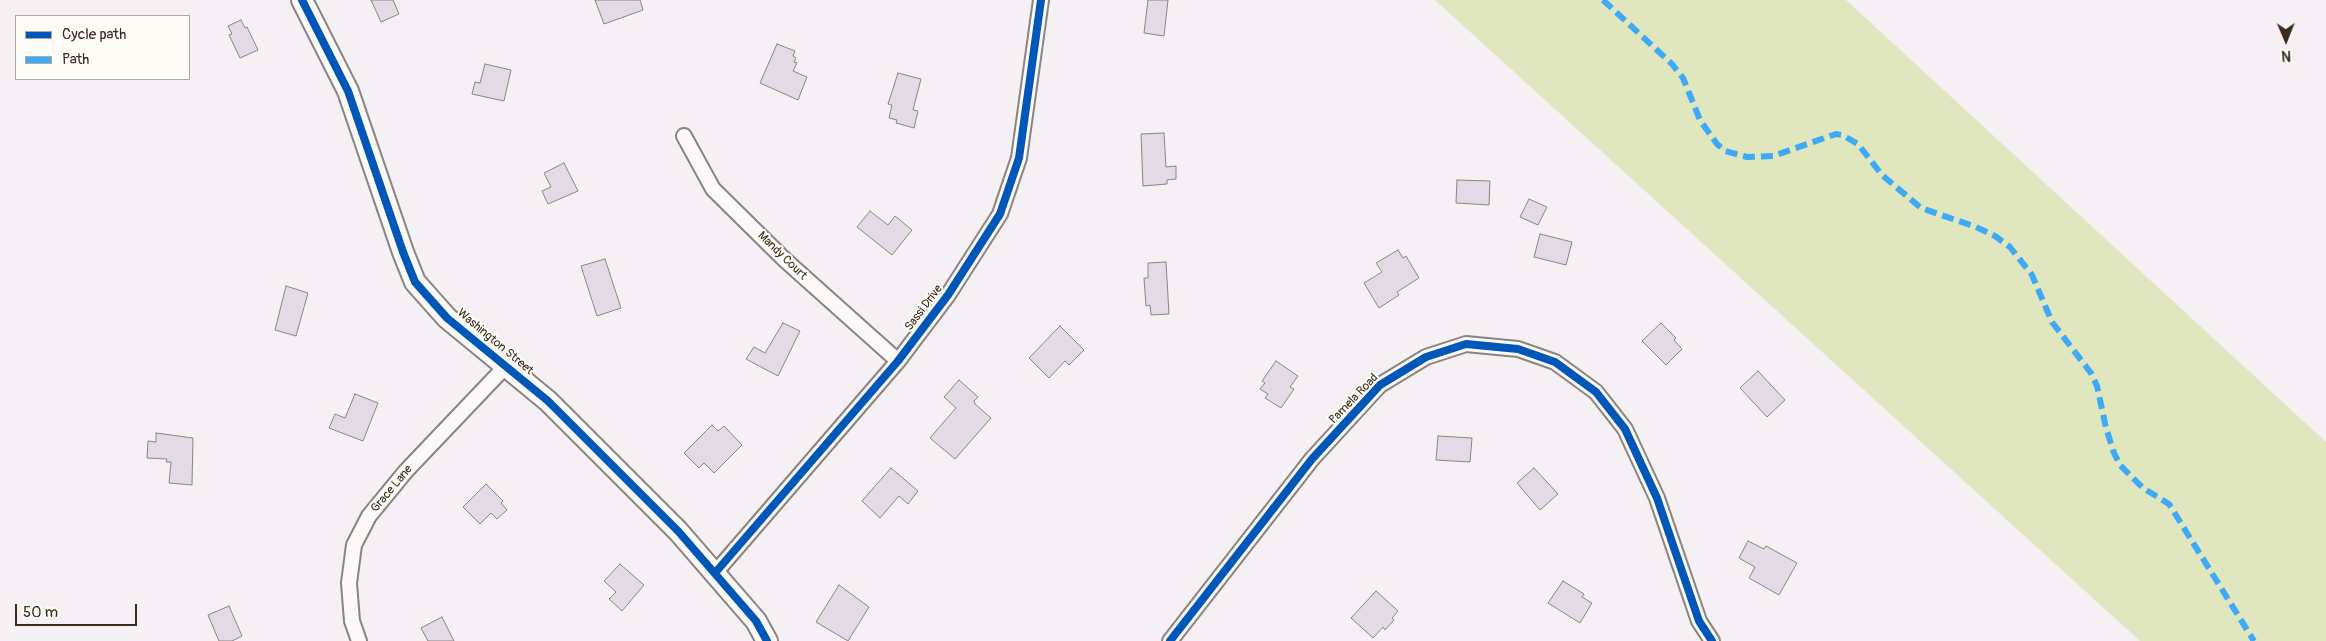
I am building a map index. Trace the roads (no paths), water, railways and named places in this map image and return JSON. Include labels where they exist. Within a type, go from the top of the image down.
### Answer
[{"type":"street","name":"Washington Street","points":[[302,0],[348,91],[415,282],[447,318],[504,367],[548,401],[678,531],[756,621],[768,641]]},
{"type":"street","name":"Sassi Drive","points":[[715,574],[898,361],[948,295],[1000,214],[1018,158],[1041,0]]},
{"type":"street","name":"Mandy Court","points":[[684,136],[713,189],[785,260],[898,361]]},
{"type":"street","name":"Pamela Road","points":[[1170,641],[1312,459],[1380,385],[1426,357],[1466,344],[1518,349],[1555,362],[1596,392],[1625,429],[1657,498],[1699,621],[1712,641]]},
{"type":"street","name":"Grace Lane","points":[[359,641],[352,620],[349,583],[354,545],[369,516],[406,471],[504,367]]}]
